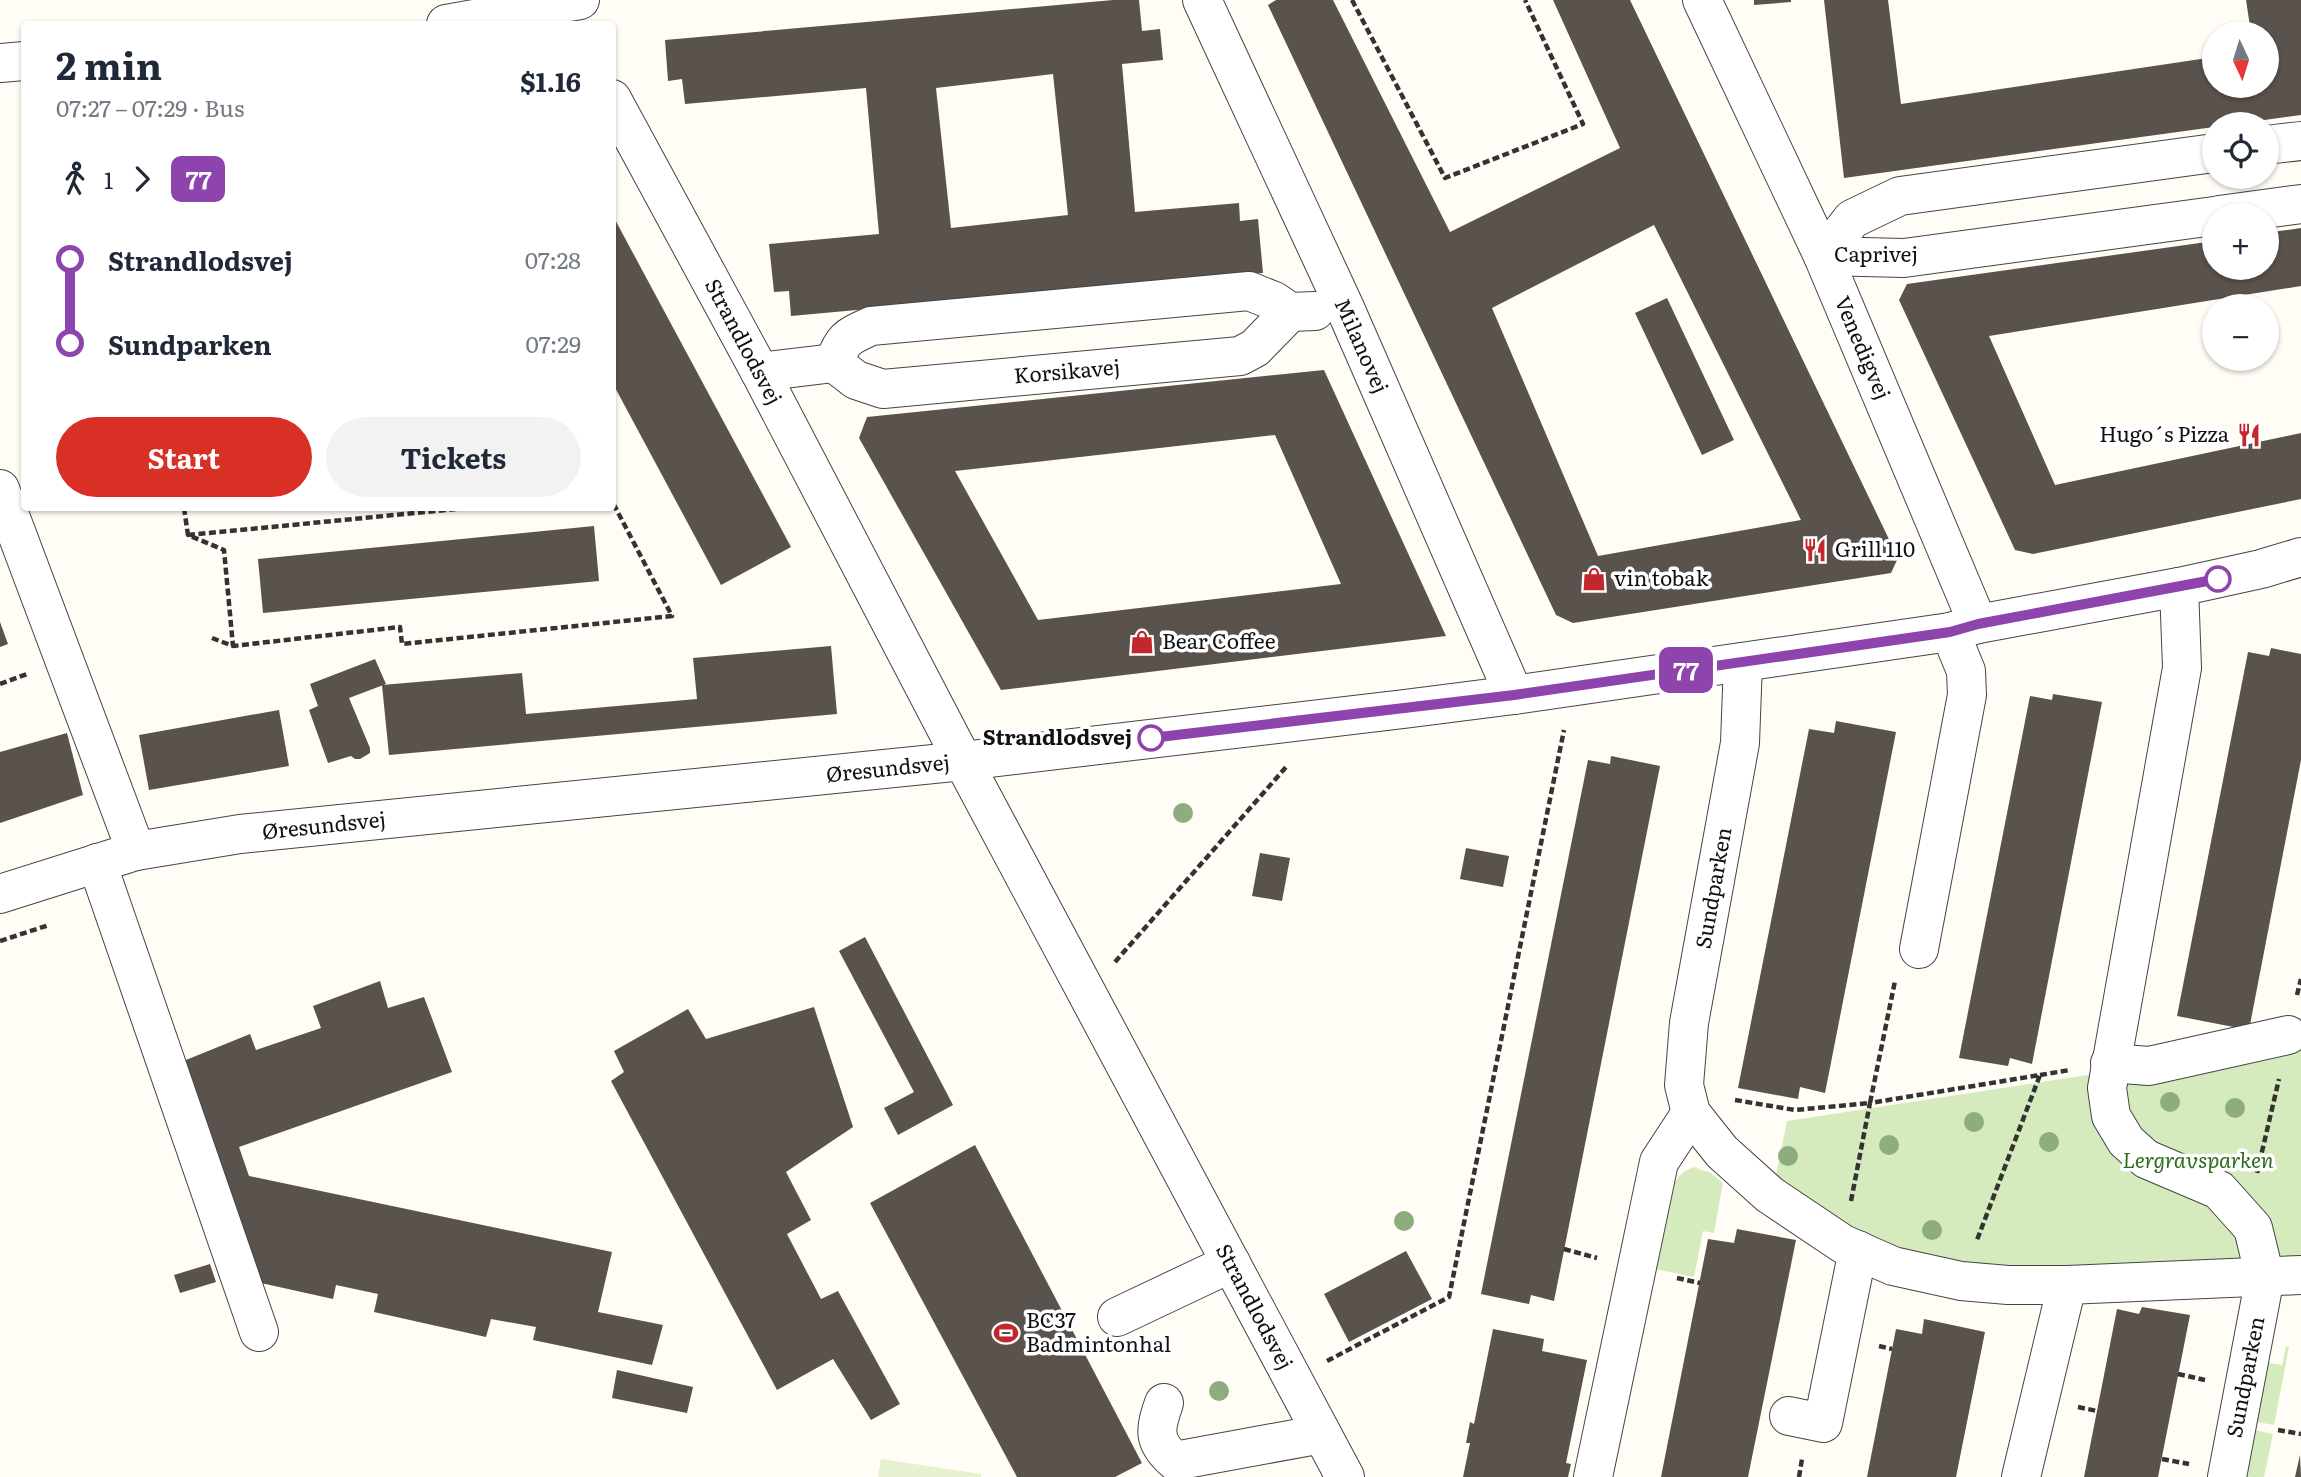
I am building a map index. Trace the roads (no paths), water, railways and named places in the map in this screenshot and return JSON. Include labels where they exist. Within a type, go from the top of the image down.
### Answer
[{"type":"street","name":"Milanovej","points":[[1202,0],[1345,308],[1514,695]]},
{"type":"street","name":"Venedigvej","points":[[1702,0],[1824,256],[1964,628]]},
{"type":"street","points":[[468,21],[568,7]]},
{"type":"street","points":[[0,63],[21,61]]},
{"type":"street","name":"Strandlodsvej","points":[[616,106],[760,372],[963,761],[1345,1477]]},
{"type":"street","points":[[2279,144],[2301,141]]},
{"type":"street","name":"Caprivej","points":[[1824,256],[1852,219],[1900,196],[2202,154]]},
{"type":"street","points":[[2279,207],[2301,204]]},
{"type":"street","name":"Caprivej","points":[[1824,256],[1904,258],[2202,218]]},
{"type":"street","points":[[760,372],[834,363],[840,345],[851,335],[871,326],[1249,291],[1274,301],[1290,312],[1345,308]]},
{"type":"street","name":"Korsikavej","points":[[834,363],[856,380],[883,389],[1240,356],[1255,348],[1290,312]]},
{"type":"street","points":[[0,489],[136,851]]},
{"type":"street","name":"Øresundsvej","points":[[0,894],[136,851],[240,834],[963,761],[1514,695],[1964,628],[2179,587],[2301,557]]},
{"type":"street","name":"Sundparken","points":[[2179,587],[2182,668],[2107,1088],[2111,1116],[2126,1141],[2146,1159],[2219,1190],[2253,1228],[2283,1276],[2227,1477]]},
{"type":"street","points":[[1919,949],[1967,695],[1964,628]]},
{"type":"street","name":"Sundparken","points":[[1593,1477],[1660,1161],[1688,1099],[1689,1023],[1740,743],[1743,662]]},
{"type":"street","points":[[97,863],[259,1332]]},
{"type":"street","points":[[2110,1063],[2149,1066],[2288,1035]]},
{"type":"street","points":[[1688,1099],[1723,1152],[1770,1195],[1850,1247],[1893,1266],[1961,1281],[2008,1285],[2283,1276]]},
{"type":"street","points":[[1789,1416],[1823,1423],[1850,1247]]},
{"type":"street","points":[[1117,1317],[1231,1263]]},
{"type":"street","points":[[2021,1477],[2067,1285]]},
{"type":"street","points":[[1164,1403],[1155,1428],[1162,1450],[1175,1461],[1322,1434]]},
{"type":"place","name":"Hugo´s Pizza","points":[[2249,435]]},
{"type":"place","name":"Grill 110","points":[[1815,550]]},
{"type":"place","name":"vin tobak","points":[[1594,579]]},
{"type":"place","name":"Bear Coffee","points":[[1142,642]]},
{"type":"place","name":"Strandlodsvej","points":[[1151,738]]},
{"type":"place","name":"BC37 Badmintonhal","points":[[1006,1333]]},
{"type":"park label","name":"Lergravsparken","points":[[2198,1161]]}]
